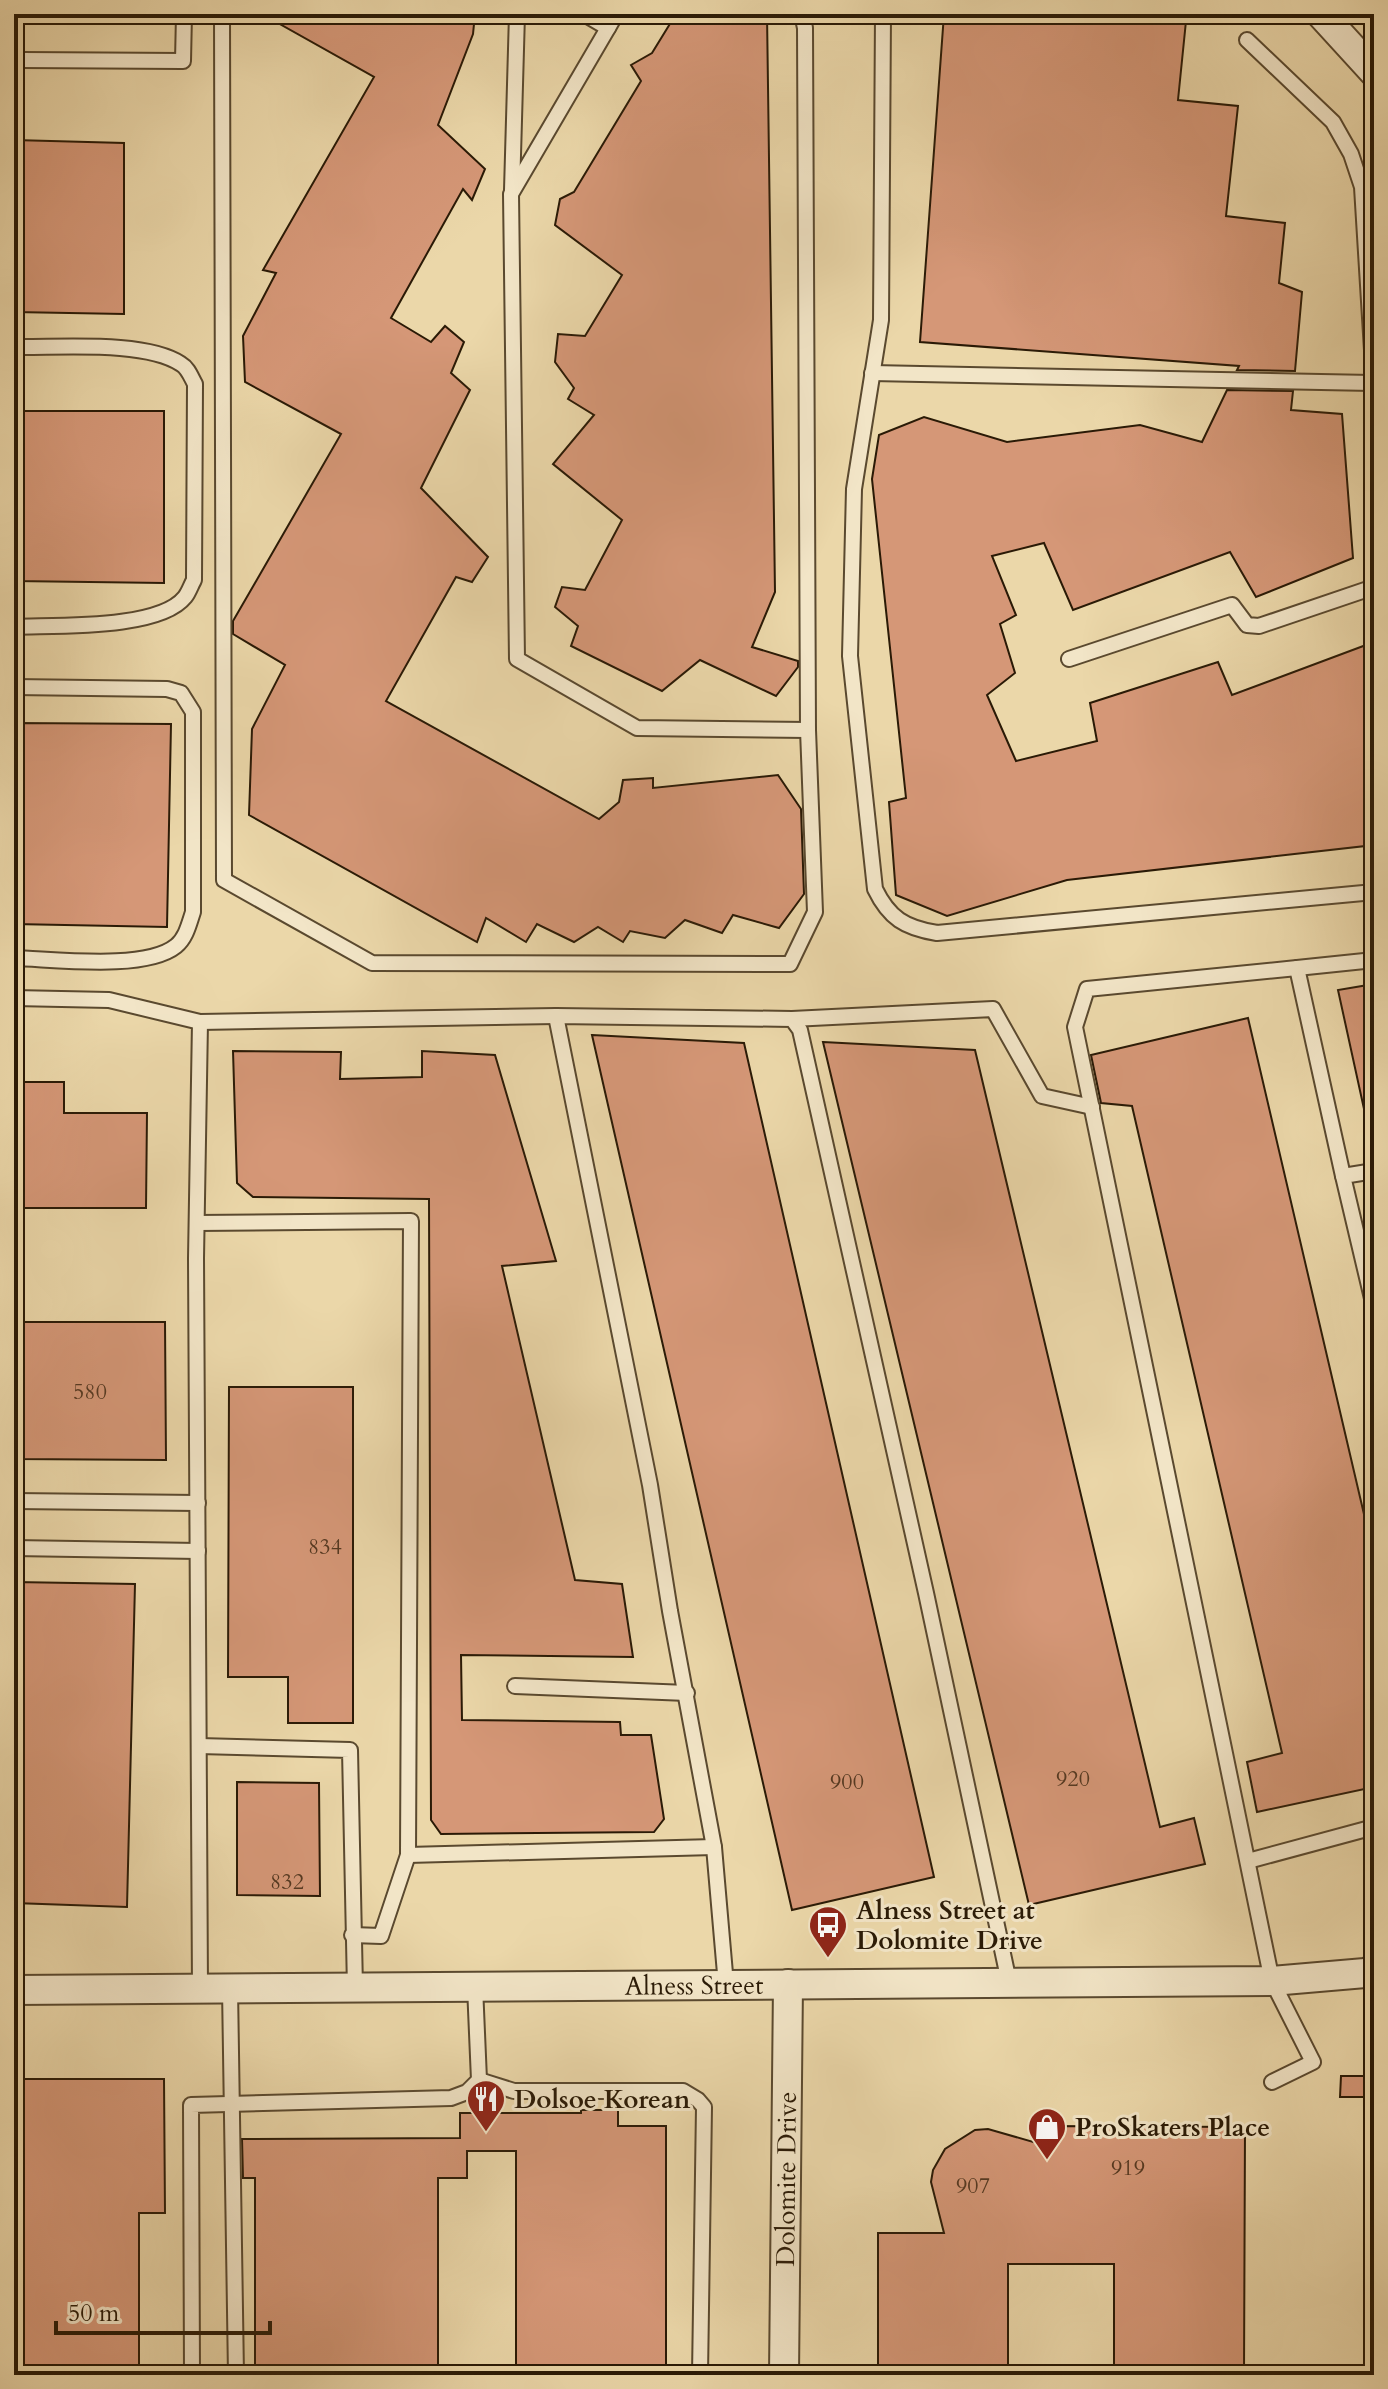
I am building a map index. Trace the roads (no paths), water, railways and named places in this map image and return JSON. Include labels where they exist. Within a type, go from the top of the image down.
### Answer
[{"type":"street","points":[[1326,16],[1374,72]]},
{"type":"street","name":"Alness Street","points":[[14,1990],[1272,1981],[1374,1970]]},
{"type":"street","name":"Dolomite Drive","points":[[784,2375],[788,1984]]},
{"type":"lane","points":[[22,60],[183,61],[184,14]]},
{"type":"lane","points":[[222,14],[224,880],[372,963],[790,964],[815,912],[808,730],[805,28],[802,14]]},
{"type":"lane","points":[[517,14],[511,194],[517,659],[637,728],[808,730]]},
{"type":"lane","points":[[584,14],[608,28]]},
{"type":"lane","points":[[511,194],[616,14]]},
{"type":"lane","points":[[883,14],[881,320],[854,489],[850,656],[875,889],[884,908],[918,930],[937,933],[1374,892]]},
{"type":"lane","points":[[872,373],[1373,383],[1362,187],[1351,154],[1333,122],[1247,40]]},
{"type":"lane","points":[[14,347],[140,350],[163,355],[185,365],[195,384],[194,580],[184,599],[161,614],[113,623],[14,627]]},
{"type":"lane","points":[[1069,659],[1232,605],[1247,625],[1259,626],[1374,587]]},
{"type":"lane","points":[[14,687],[167,689],[181,693],[193,712],[193,912],[187,930],[177,945],[158,956],[131,961],[14,958]]},
{"type":"lane","points":[[1272,2082],[1313,2062],[1272,1981],[1075,1027],[1087,989],[1374,960]]},
{"type":"lane","points":[[1297,968],[1374,1307]]},
{"type":"lane","points":[[14,998],[109,1000],[200,1022],[556,1016],[792,1019],[993,1009],[1042,1096],[1092,1107]]},
{"type":"lane","points":[[556,1016],[650,1485],[687,1693],[714,1847],[726,1985]]},
{"type":"lane","points":[[792,1019],[800,1030],[1009,1982]]},
{"type":"lane","points":[[200,1022],[197,1223],[200,1988]]},
{"type":"lane","points":[[1343,1176],[1374,1171]]},
{"type":"lane","points":[[197,1223],[411,1221],[408,1855],[381,1936],[352,1935]]},
{"type":"lane","points":[[14,1501],[198,1503]]},
{"type":"lane","points":[[14,1548],[198,1551]]},
{"type":"lane","points":[[515,1686],[687,1693]]},
{"type":"lane","points":[[199,1746],[350,1750],[355,1988]]},
{"type":"lane","points":[[1248,1861],[1374,1827]]},
{"type":"lane","points":[[408,1855],[714,1847]]},
{"type":"lane","points":[[192,2375],[191,2105],[451,2098],[467,2092],[479,2080],[475,1986]]},
{"type":"lane","points":[[230,1988],[236,2375]]},
{"type":"lane","points":[[479,2080],[514,2091],[683,2091],[704,2107],[700,2375]]},
{"type":"place","name":"Alness Street at Dolomite Drive","points":[[828,1959]]},
{"type":"place","name":"Dolsoe Korean","points":[[486,2133]]},
{"type":"place","name":"ProSkaters Place","points":[[1047,2161]]}]
